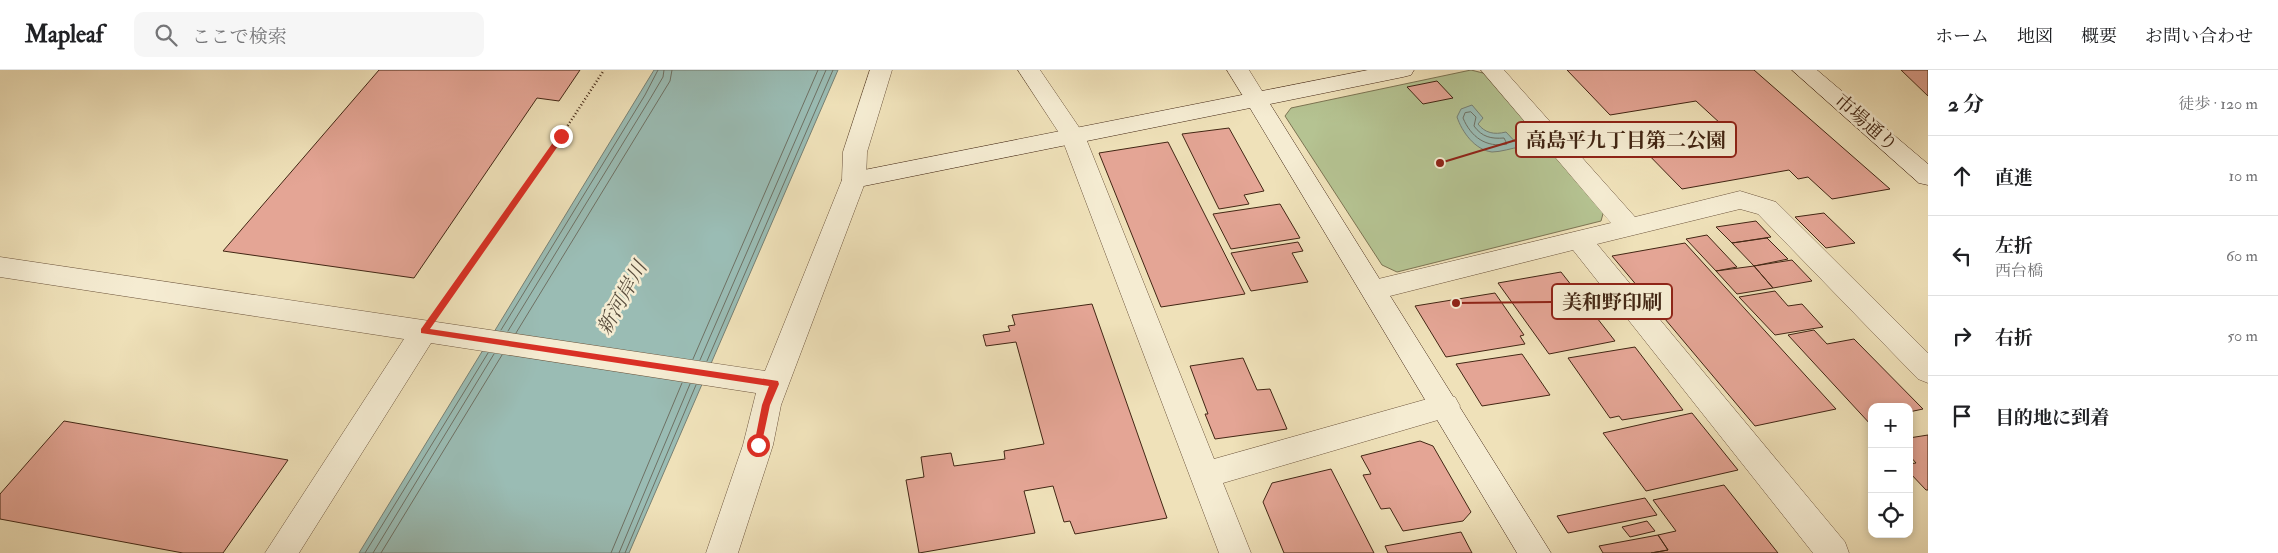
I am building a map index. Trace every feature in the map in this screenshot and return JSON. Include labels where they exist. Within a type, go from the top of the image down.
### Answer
[{"type":"street","points":[[722,553],[758,445],[766,405],[854,180],[855,152],[881,70]]},
{"type":"street","points":[[1029,70],[1073,136],[1203,475],[1235,553]]},
{"type":"street","points":[[1238,70],[1535,553]]},
{"type":"street","points":[[854,180],[1403,70]]},
{"type":"street","points":[[1492,70],[1629,227]]},
{"type":"street","name":"市場通り","points":[[1803,70],[1928,177]]},
{"type":"street","points":[[1374,290],[1740,200],[1767,208],[1923,359]]},
{"type":"street","points":[[1578,240],[1833,553]]},
{"type":"street","points":[[0,267],[775,384]]},
{"type":"street","points":[[281,553],[431,331]]},
{"type":"street","points":[[1203,475],[1445,406]]},
{"type":"path","points":[[431,331],[604,70]]},
{"type":"green space","points":[[1471,70],[1487,74],[1604,210],[1601,221],[1397,272],[1382,265],[1285,116],[1291,108]]},
{"type":"water","name":"新河岸川","points":[[654,70],[838,70],[629,553],[359,553]]},
{"type":"water","points":[[1472,105],[1483,118],[1478,124],[1481,127],[1490,132],[1506,132],[1520,147],[1492,152],[1486,151],[1475,144],[1462,129],[1457,117],[1461,109]]},
{"type":"building","points":[[379,70],[580,70],[559,101],[537,98],[414,278],[223,251]]},
{"type":"building","points":[[1567,70],[1754,70],[1890,189],[1832,199],[1808,177],[1798,179],[1789,170],[1682,189],[1638,144],[1650,142],[1644,137],[1721,124],[1696,101],[1610,115]]},
{"type":"building","points":[[1901,70],[1928,70],[1928,96]]},
{"type":"building","points":[[1437,81],[1453,98],[1423,104],[1407,87]]},
{"type":"building","points":[[1229,128],[1264,191],[1244,195],[1249,204],[1219,209],[1182,134]]},
{"type":"building","points":[[1168,142],[1245,294],[1161,307],[1099,153]]},
{"type":"building","points":[[1280,204],[1300,238],[1231,249],[1213,214]]},
{"type":"building","points":[[1824,213],[1855,243],[1826,248],[1795,217]]},
{"type":"building","points":[[1756,221],[1771,237],[1732,243],[1716,227]]},
{"type":"building","points":[[1707,235],[1737,267],[1716,271],[1686,239]]},
{"type":"building","points":[[1767,238],[1788,259],[1754,266],[1732,243]]},
{"type":"building","points":[[1298,242],[1303,251],[1292,253],[1308,282],[1251,291],[1231,253]]},
{"type":"building","points":[[1685,243],[1836,409],[1755,426],[1612,256]]},
{"type":"building","points":[[1792,260],[1812,281],[1773,288],[1754,266]]},
{"type":"building","points":[[1754,266],[1773,288],[1737,294],[1716,271]]},
{"type":"building","points":[[1561,272],[1615,341],[1549,354],[1498,283]]},
{"type":"building","points":[[1775,291],[1788,306],[1802,304],[1823,327],[1775,335],[1739,297]]},
{"type":"building","points":[[1495,293],[1524,335],[1520,336],[1525,344],[1446,357],[1415,306]]},
{"type":"building","points":[[1092,304],[1167,518],[1075,534],[1070,521],[1064,522],[1053,486],[1024,491],[1035,533],[919,553],[906,480],[924,477],[921,457],[951,453],[954,466],[1005,459],[1004,451],[1044,444],[1016,342],[986,346],[983,335],[1010,331],[1008,326],[1015,325],[1012,315]]},
{"type":"building","points":[[1814,330],[1827,344],[1854,339],[1923,409],[1913,411],[1913,403],[1868,403],[1868,422],[1788,335]]},
{"type":"building","points":[[1635,347],[1683,410],[1622,420],[1619,416],[1610,418],[1568,358]]},
{"type":"building","points":[[1522,354],[1550,395],[1482,406],[1456,364]]},
{"type":"building","points":[[1243,358],[1257,390],[1270,389],[1287,429],[1215,439],[1190,366]]},
{"type":"building","points":[[1692,413],[1738,470],[1646,491],[1603,433]]},
{"type":"building","points":[[64,421],[288,460],[223,553],[183,553],[0,519],[0,494]]},
{"type":"building","points":[[1928,435],[1928,490],[1913,476],[1913,463],[1916,463],[1913,460],[1913,437]]},
{"type":"building","points":[[1420,441],[1433,446],[1471,512],[1463,521],[1403,531],[1390,508],[1381,509],[1363,475],[1371,474],[1361,456]]},
{"type":"building","points":[[1331,469],[1374,553],[1284,553],[1263,502],[1272,483]]},
{"type":"building","points":[[1724,485],[1778,553],[1651,553],[1668,550],[1658,535],[1676,531],[1653,500]]},
{"type":"building","points":[[1645,498],[1657,515],[1568,533],[1557,516]]},
{"type":"building","points":[[1647,521],[1655,531],[1630,537],[1622,527]]},
{"type":"building","points":[[1461,532],[1472,553],[1388,553],[1385,546]]},
{"type":"building","points":[[1658,535],[1668,550],[1651,553],[1603,553],[1599,546]]},
{"type":"place","name":"高島平九丁目第二公園","points":[[1440,163]]},
{"type":"place","name":"美和野印刷","points":[[1456,303]]},
{"type":"route","points":[[561,136],[424,331],[775,384],[766,405],[758,445]]}]
